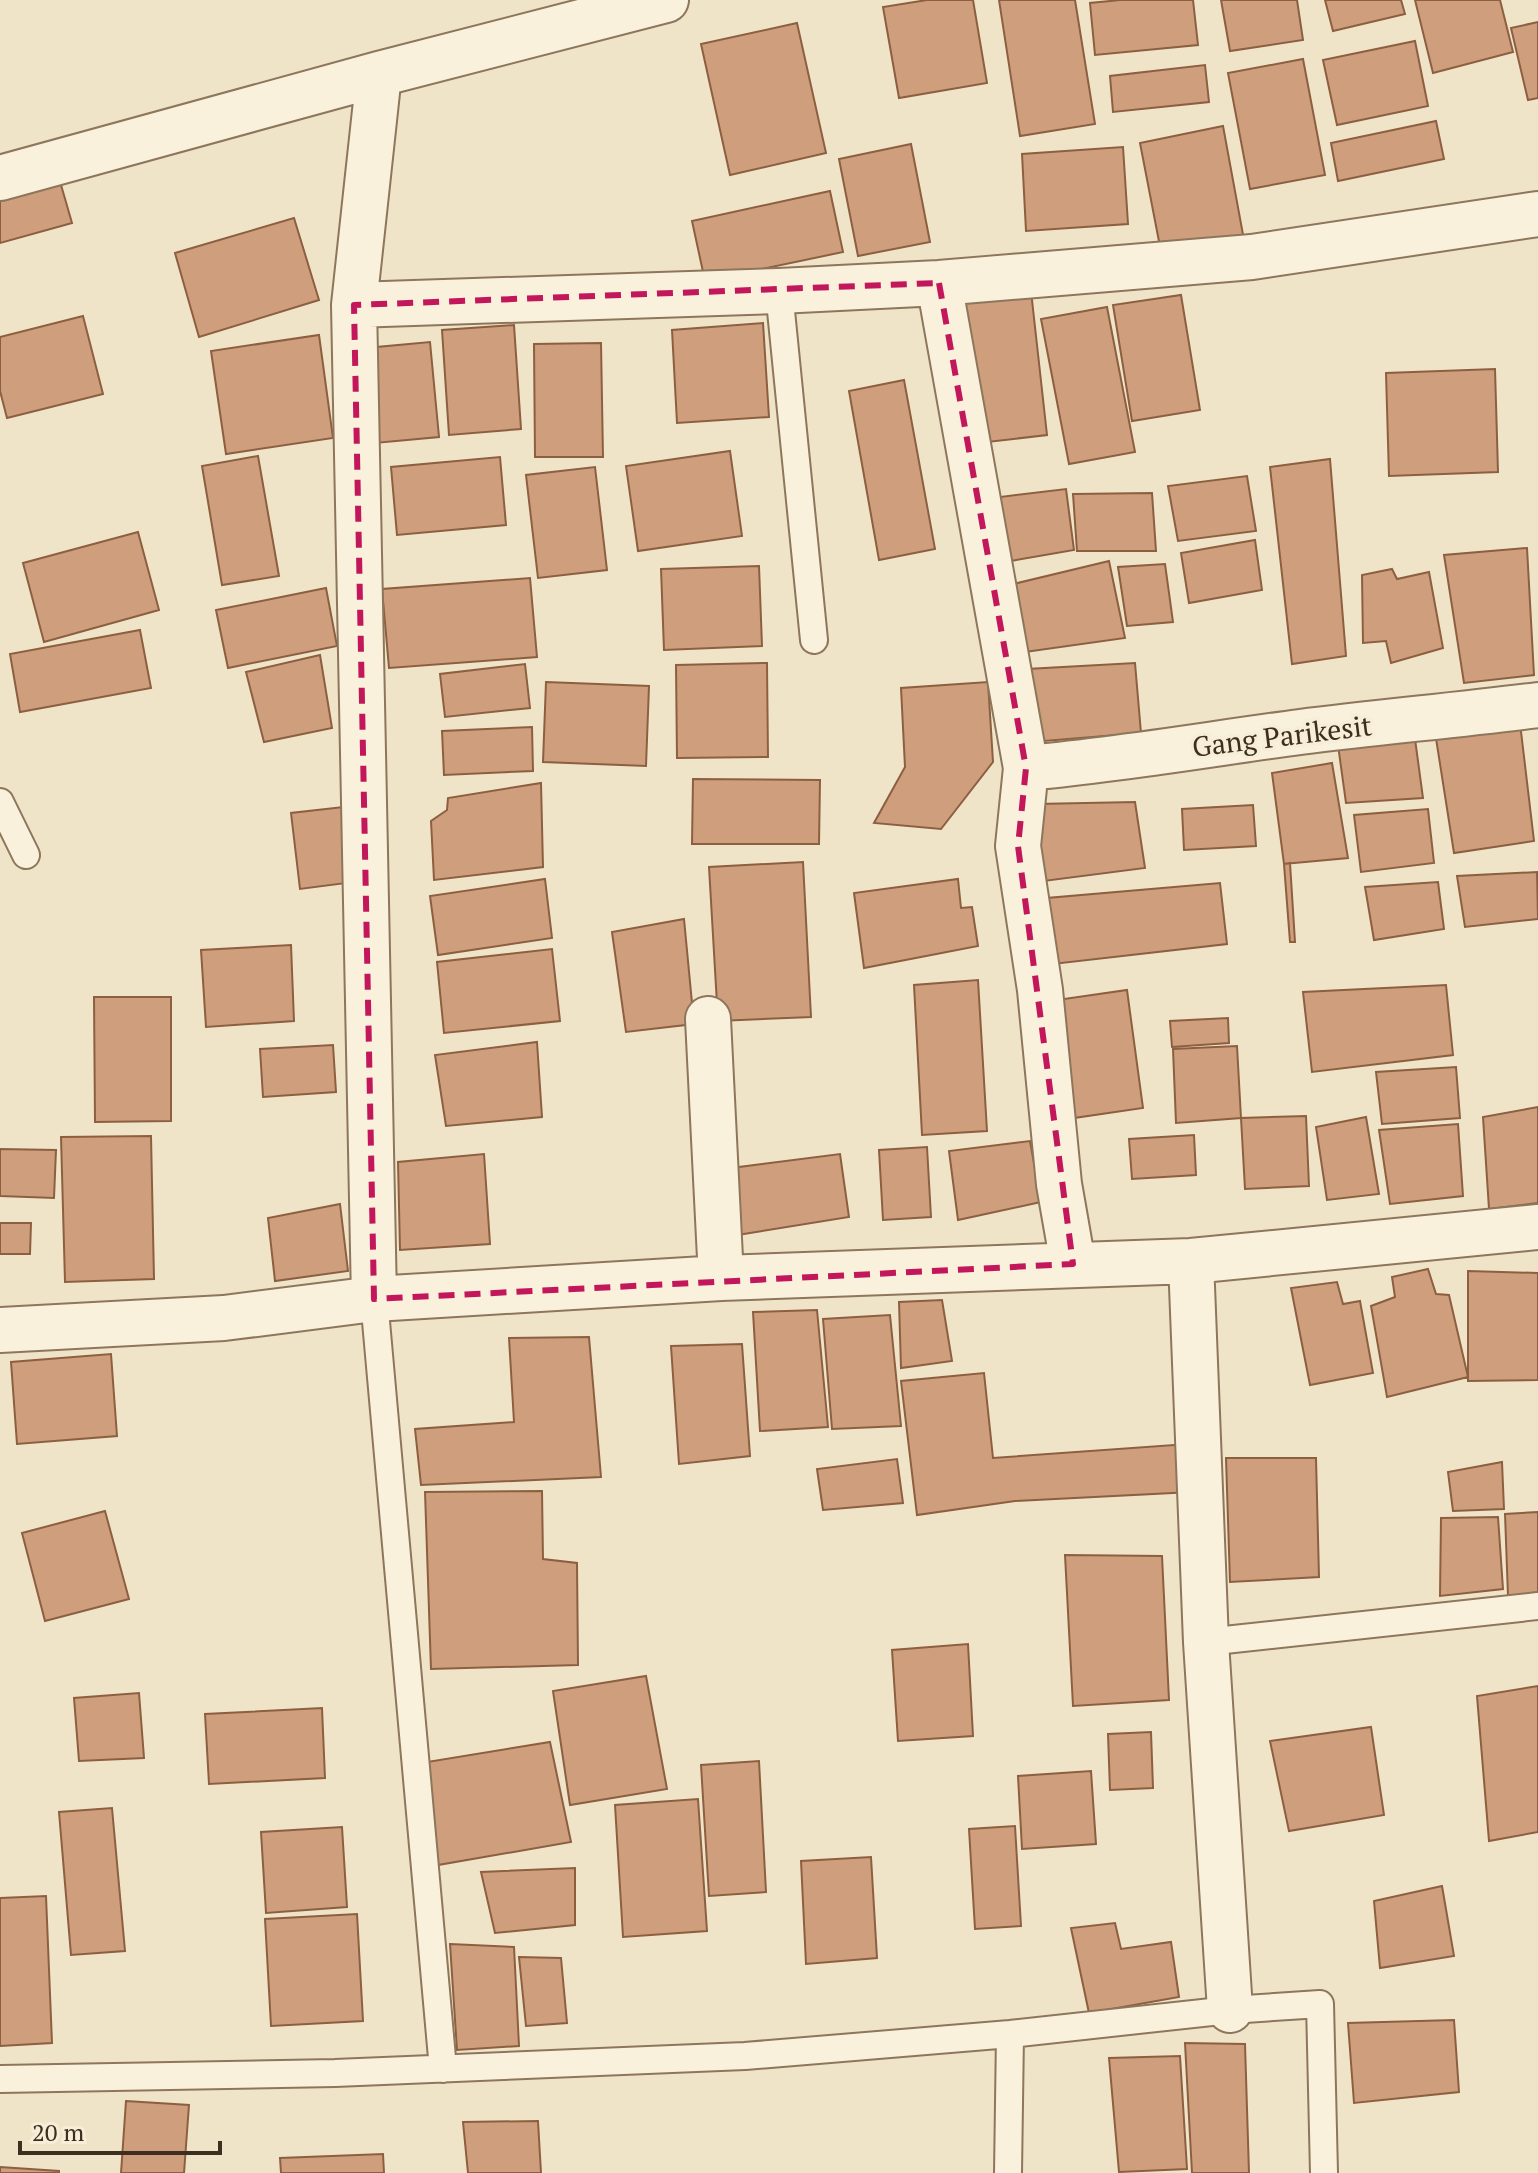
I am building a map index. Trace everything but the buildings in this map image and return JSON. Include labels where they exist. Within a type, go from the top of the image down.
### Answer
[{"type":"street","points":[[0,178],[379,74],[666,0]]},
{"type":"street","points":[[374,1299],[354,305],[379,74]]},
{"type":"street","points":[[354,305],[939,283],[1252,257],[1538,214]]},
{"type":"street","points":[[939,283],[1026,768],[1018,846],[1040,990],[1059,1184],[1073,1264]]},
{"type":"street","name":"Gang Parikesit","points":[[1026,768],[1538,705]]},
{"type":"street","points":[[708,1019],[721,1278]]},
{"type":"street","points":[[0,1330],[224,1318],[374,1299],[721,1278],[1191,1261],[1538,1227]]},
{"type":"street","points":[[1191,1261],[1206,1642],[1230,2010]]},
{"type":"lane","points":[[779,291],[814,640]]},
{"type":"lane","points":[[0,802],[26,855]]},
{"type":"lane","points":[[374,1299],[443,2069]]},
{"type":"lane","points":[[1206,1642],[1538,1606]]},
{"type":"lane","points":[[0,2079],[443,2069],[745,2056],[1320,2004],[1324,2173]]},
{"type":"lane","points":[[1008,2173],[1010,2034]]},
{"type":"highlighted area","points":[[939,283],[1026,768],[1018,846],[1073,1264],[374,1299],[354,305]]}]
